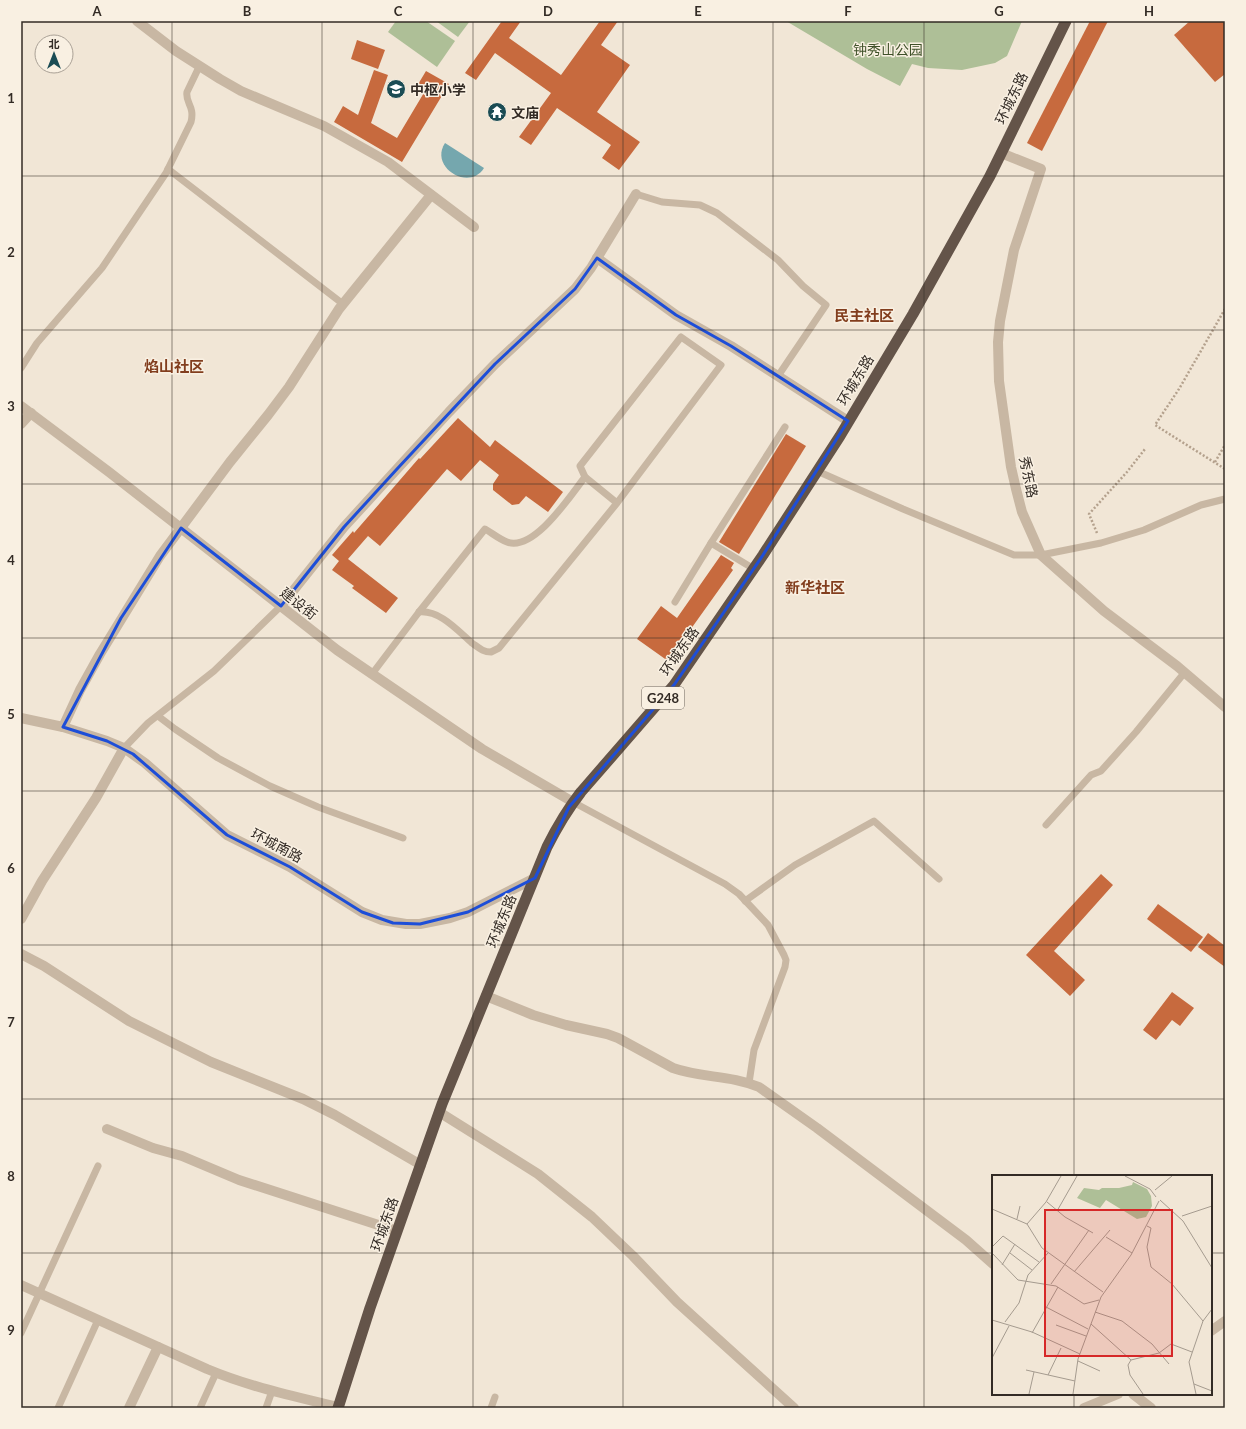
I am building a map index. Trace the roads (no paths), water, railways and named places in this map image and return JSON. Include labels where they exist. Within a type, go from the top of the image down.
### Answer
[{"type":"highway","name":"环城东路","points":[[338,1407],[370,1308],[439,1112],[534,878],[557,827],[573,802],[674,685],[754,569],[817,471],[944,259],[1001,153],[1066,21]]},
{"type":"street","points":[[137,21],[154,36],[198,67],[241,91],[324,126],[388,162],[474,227]]},
{"type":"street","name":"秀东路","points":[[1001,153],[1041,169],[1014,250],[1000,321],[998,362],[999,382],[1016,490],[1031,534],[1041,555],[1104,611],[1185,672],[1225,707]]},
{"type":"street","points":[[281,606],[344,527],[397,469],[495,364],[574,289],[591,268],[636,194]]},
{"type":"street","points":[[63,728],[80,690],[118,624],[160,556],[230,462],[272,410],[344,304],[431,195]]},
{"type":"street","points":[[597,258],[676,315],[732,346],[848,421]]},
{"type":"street","name":"建设街","points":[[21,406],[181,528],[337,650],[482,749],[573,802]]},
{"type":"street","points":[[21,424],[31,414]]},
{"type":"street","name":"环城南路","points":[[21,718],[63,728],[107,741],[124,748],[144,763],[227,834],[290,868],[362,912],[382,920],[406,924],[420,924],[450,918],[468,912],[534,878]]},
{"type":"street","points":[[21,919],[42,881],[96,798],[124,748]]},
{"type":"street","points":[[21,954],[44,966],[129,1021],[211,1062],[279,1088],[310,1102],[421,1165]]},
{"type":"street","points":[[486,996],[532,1015],[618,1038],[673,1068],[703,1075],[726,1077],[748,1082],[759,1087],[817,1128],[966,1240],[992,1263]]},
{"type":"street","points":[[439,1112],[538,1174],[592,1217],[633,1256],[677,1302],[794,1408]]},
{"type":"street","points":[[107,1129],[153,1148],[182,1156],[239,1180],[398,1231]]},
{"type":"street","points":[[21,1285],[216,1373],[272,1391],[338,1407]]},
{"type":"street","points":[[1212,1331],[1225,1321]]},
{"type":"street","points":[[129,1408],[158,1347]]},
{"type":"street","points":[[1084,1408],[1116,1395]]},
{"type":"street","points":[[1133,1395],[1151,1408]]},
{"type":"lane","points":[[21,368],[37,343],[102,268],[168,169],[191,122],[193,115],[192,109],[186,96],[186,92],[198,67]]},
{"type":"lane","points":[[168,169],[344,304]]},
{"type":"lane","points":[[636,194],[662,202],[700,205],[718,213],[778,260],[803,286],[826,305],[778,376]]},
{"type":"lane","points":[[419,612],[429,612],[438,616],[482,650],[491,652],[496,650],[617,503],[721,365],[681,336],[580,466],[585,477],[617,503]]},
{"type":"lane","points":[[676,602],[711,543],[785,427]]},
{"type":"lane","points":[[817,471],[903,509],[1014,555],[1041,555],[1101,543],[1144,530],[1201,505],[1225,499]]},
{"type":"lane","points":[[372,674],[485,529],[508,542],[520,542],[533,536],[554,516],[585,477]]},
{"type":"lane","points":[[711,543],[754,569]]},
{"type":"lane","points":[[124,748],[148,723],[214,671],[281,606]]},
{"type":"lane","points":[[1046,825],[1091,775],[1101,771],[1136,732],[1185,672]]},
{"type":"lane","points":[[158,716],[218,758],[270,786],[318,807],[403,838]]},
{"type":"lane","points":[[573,802],[725,884],[739,894],[768,925],[786,960],[786,967],[754,1050],[748,1082]]},
{"type":"lane","points":[[745,901],[795,865],[874,821],[939,879]]},
{"type":"lane","points":[[21,1333],[98,1166]]},
{"type":"lane","points":[[58,1408],[98,1320]]},
{"type":"lane","points":[[200,1408],[216,1373]]},
{"type":"lane","points":[[266,1408],[272,1391]]},
{"type":"lane","points":[[491,1408],[495,1397]]},
{"type":"water","points":[[445,143],[484,168],[477,175],[469,178],[453,174],[446,168],[442,160],[441,152]]},
{"type":"place","name":"中枢小学","points":[[396,89]]},
{"type":"place","name":"文庙","points":[[497,112]]},
{"type":"district","name":"民主社区","points":[[864,315]]},
{"type":"district","name":"焰山社区","points":[[174,366]]},
{"type":"district","name":"新华社区","points":[[815,587]]},
{"type":"park label","name":"钟秀山公园","points":[[888,49]]}]
